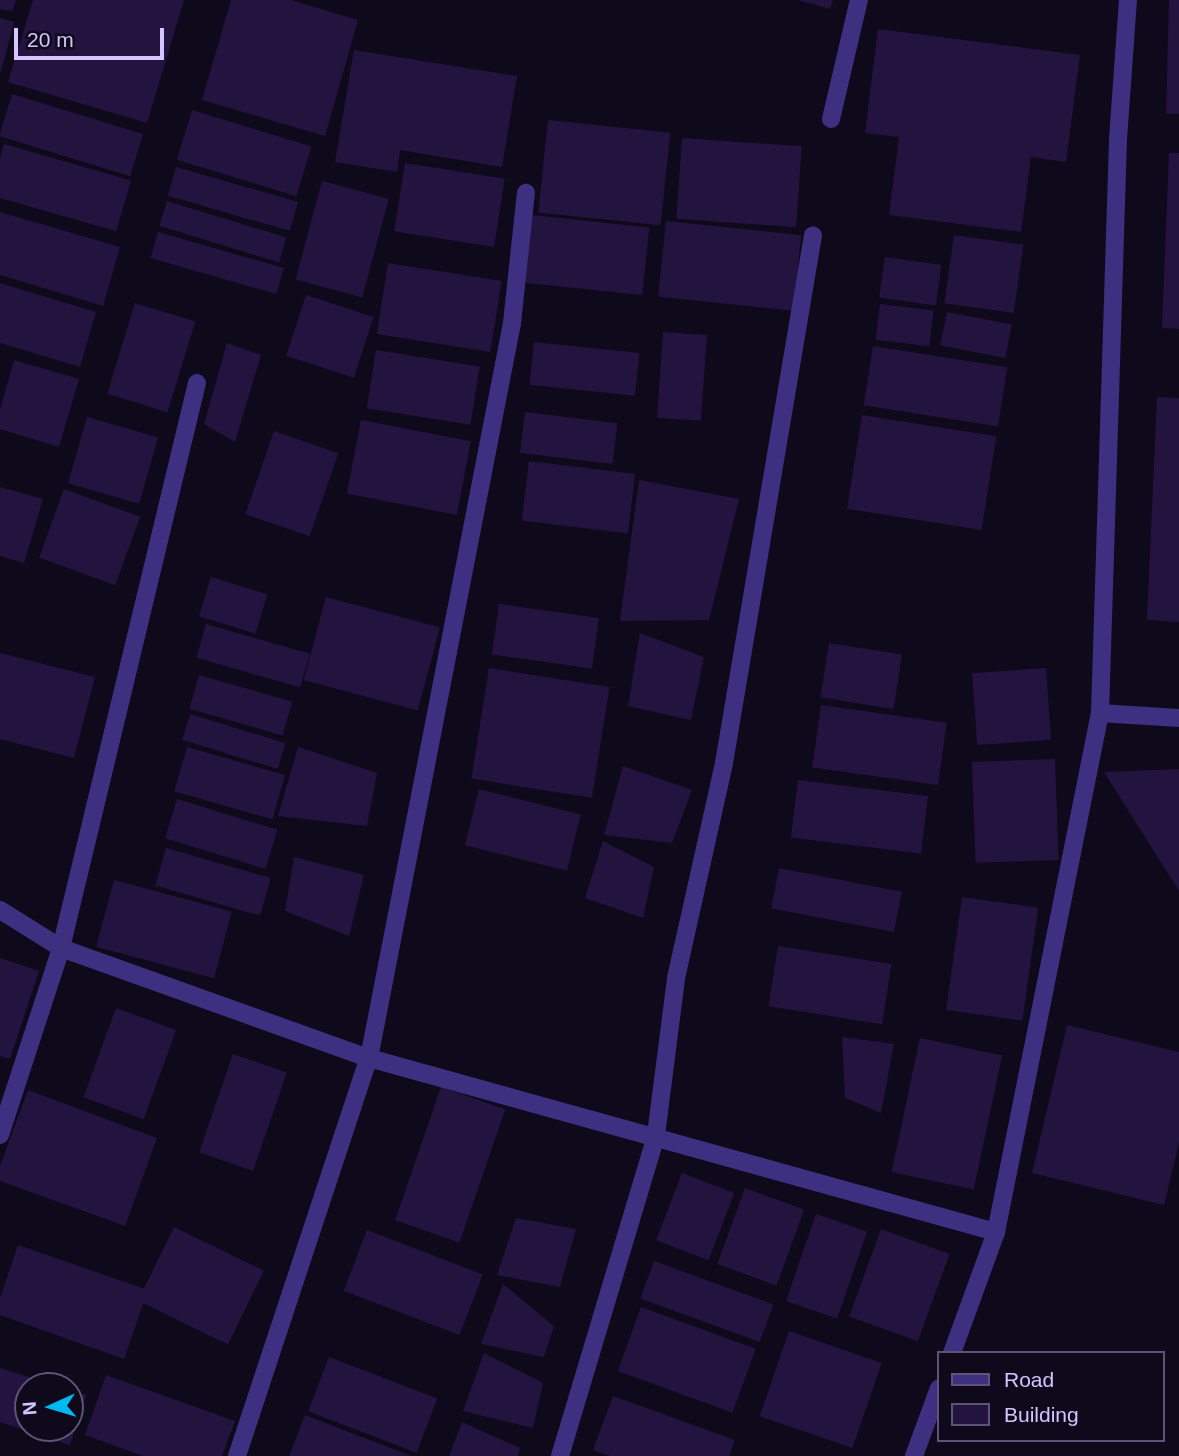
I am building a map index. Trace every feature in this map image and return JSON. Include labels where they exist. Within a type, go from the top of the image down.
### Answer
[{"type":"street","points":[[831,119],[859,0]]},
{"type":"street","points":[[953,1351],[996,1232],[1100,713],[1118,139],[1128,0]]},
{"type":"street","points":[[237,1456],[369,1058],[512,323],[526,193]]},
{"type":"street","points":[[560,1456],[656,1135],[676,978],[724,763],[813,235]]},
{"type":"street","points":[[0,1135],[61,948],[197,383]]},
{"type":"street","points":[[1100,713],[1179,718]]},
{"type":"street","points":[[0,910],[61,948],[369,1058],[656,1135],[996,1232]]},
{"type":"street","points":[[914,1456],[937,1393]]},
{"type":"building","points":[[0,0],[16,0],[12,11],[0,9]]},
{"type":"building","points":[[33,0],[184,0],[147,123],[8,82]]},
{"type":"building","points":[[231,0],[291,0],[358,20],[325,136],[202,100]]},
{"type":"building","points":[[798,0],[833,0],[830,9]]},
{"type":"building","points":[[1169,0],[1179,0],[1179,114],[1166,114]]},
{"type":"building","points":[[0,18],[14,22],[1,72],[0,71]]},
{"type":"building","points":[[878,29],[1080,55],[1066,162],[1031,157],[1021,232],[889,215],[899,137],[865,133]]},
{"type":"building","points":[[354,50],[517,76],[502,167],[400,150],[397,172],[335,162]]},
{"type":"building","points":[[12,94],[143,134],[130,176],[0,136]]},
{"type":"building","points":[[192,110],[312,147],[296,196],[177,160]]},
{"type":"building","points":[[548,120],[670,133],[661,225],[538,212]]},
{"type":"building","points":[[682,138],[802,146],[796,227],[676,219]]},
{"type":"building","points":[[4,144],[131,180],[116,231],[0,198],[0,158]]},
{"type":"building","points":[[1169,153],[1179,153],[1179,329],[1162,328]]},
{"type":"building","points":[[405,163],[505,179],[494,247],[394,231]]},
{"type":"building","points":[[176,167],[298,202],[290,231],[168,196]]},
{"type":"building","points":[[322,181],[389,199],[362,297],[296,280]]},
{"type":"building","points":[[167,201],[287,238],[279,262],[159,226]]},
{"type":"building","points":[[0,212],[120,247],[103,306],[0,275]]},
{"type":"building","points":[[531,215],[649,227],[642,295],[524,283]]},
{"type":"building","points":[[666,221],[801,235],[793,311],[658,297]]},
{"type":"building","points":[[158,232],[284,268],[276,294],[151,258]]},
{"type":"building","points":[[954,235],[1023,245],[1014,313],[944,303]]},
{"type":"building","points":[[885,257],[941,265],[936,306],[879,298]]},
{"type":"building","points":[[388,263],[502,281],[490,352],[377,334]]},
{"type":"building","points":[[0,283],[96,312],[80,367],[0,343]]},
{"type":"building","points":[[306,295],[374,317],[354,378],[286,356]]},
{"type":"building","points":[[135,303],[195,321],[167,412],[107,394]]},
{"type":"building","points":[[880,304],[934,311],[929,346],[876,340]]},
{"type":"building","points":[[947,312],[1012,325],[1005,358],[941,345]]},
{"type":"building","points":[[663,332],[707,335],[701,421],[657,418]]},
{"type":"building","points":[[534,342],[639,353],[635,396],[530,385]]},
{"type":"building","points":[[227,343],[261,355],[235,442],[204,424]]},
{"type":"building","points":[[873,346],[1007,367],[998,427],[864,405]]},
{"type":"building","points":[[376,350],[480,366],[470,425],[367,408]]},
{"type":"building","points":[[14,360],[79,379],[59,447],[0,429],[0,410]]},
{"type":"building","points":[[1157,397],[1179,398],[1179,622],[1147,620]]},
{"type":"building","points":[[525,412],[617,423],[612,464],[520,453]]},
{"type":"building","points":[[862,415],[996,436],[981,530],[847,509]]},
{"type":"building","points":[[87,417],[158,437],[139,504],[68,483]]},
{"type":"building","points":[[361,420],[471,441],[457,515],[347,494]]},
{"type":"building","points":[[274,431],[338,453],[310,536],[245,514]]},
{"type":"building","points":[[529,461],[635,474],[628,534],[522,521]]},
{"type":"building","points":[[639,480],[739,499],[709,620],[620,621]]},
{"type":"building","points":[[0,487],[43,499],[24,563],[0,556]]},
{"type":"building","points":[[64,489],[140,517],[115,585],[39,558]]},
{"type":"building","points":[[211,577],[267,594],[255,633],[199,616]]},
{"type":"building","points":[[326,597],[440,628],[418,711],[304,680]]},
{"type":"building","points":[[499,604],[599,618],[592,669],[492,655]]},
{"type":"building","points":[[206,624],[310,654],[300,687],[196,658]]},
{"type":"building","points":[[640,633],[704,657],[691,720],[628,706]]},
{"type":"building","points":[[829,643],[902,655],[893,709],[820,697]]},
{"type":"building","points":[[0,653],[95,677],[74,758],[0,739]]},
{"type":"building","points":[[489,668],[609,687],[592,798],[471,779]]},
{"type":"building","points":[[1046,668],[1051,740],[977,745],[972,673]]},
{"type":"building","points":[[199,675],[292,702],[283,735],[189,709]]},
{"type":"building","points":[[821,705],[947,723],[938,785],[812,767]]},
{"type":"building","points":[[190,714],[286,743],[278,769],[182,740]]},
{"type":"building","points":[[187,747],[285,775],[272,819],[174,791]]},
{"type":"building","points":[[298,747],[377,773],[367,826],[278,816]]},
{"type":"building","points":[[1055,759],[1059,860],[976,863],[972,762]]},
{"type":"building","points":[[623,766],[692,790],[672,843],[604,835]]},
{"type":"building","points":[[1179,769],[1179,891],[1104,772]]},
{"type":"building","points":[[798,780],[928,796],[921,854],[791,838]]},
{"type":"building","points":[[479,789],[581,814],[567,871],[465,845]]},
{"type":"building","points":[[177,799],[277,830],[265,869],[165,838]]},
{"type":"building","points":[[603,841],[654,867],[643,918],[585,898]]},
{"type":"building","points":[[166,848],[271,878],[260,916],[155,885]]},
{"type":"building","points":[[294,857],[364,875],[349,936],[285,911]]},
{"type":"building","points":[[779,868],[902,892],[894,932],[771,908]]},
{"type":"building","points":[[114,880],[232,912],[214,978],[96,947]]},
{"type":"building","points":[[962,897],[1038,908],[1022,1021],[946,1010]]},
{"type":"building","points":[[778,946],[892,964],[882,1024],[768,1006]]},
{"type":"building","points":[[0,958],[39,971],[10,1059],[0,1056]]},
{"type":"building","points":[[116,1008],[176,1030],[144,1119],[84,1097]]},
{"type":"building","points":[[1067,1025],[1179,1052],[1179,1143],[1164,1205],[1032,1173]]},
{"type":"building","points":[[842,1037],[894,1044],[881,1113],[845,1098]]},
{"type":"building","points":[[920,1038],[1002,1055],[974,1189],[892,1172]]},
{"type":"building","points":[[233,1054],[287,1073],[253,1171],[199,1152]]},
{"type":"building","points":[[441,1087],[505,1109],[459,1242],[395,1220]]},
{"type":"building","points":[[28,1090],[157,1138],[125,1226],[0,1181],[0,1166]]},
{"type":"building","points":[[682,1173],[734,1193],[708,1260],[656,1240]]},
{"type":"building","points":[[745,1188],[804,1210],[776,1286],[717,1264]]},
{"type":"building","points":[[816,1214],[867,1232],[837,1319],[786,1301]]},
{"type":"building","points":[[516,1218],[576,1229],[560,1287],[497,1275]]},
{"type":"building","points":[[174,1227],[264,1271],[228,1345],[138,1301]]},
{"type":"building","points":[[881,1229],[950,1254],[918,1341],[849,1316]]},
{"type":"building","points":[[367,1230],[483,1274],[459,1335],[344,1291]]},
{"type":"building","points":[[18,1245],[148,1290],[124,1359],[0,1315],[0,1298]]},
{"type":"building","points":[[654,1261],[773,1304],[760,1342],[640,1299]]},
{"type":"building","points":[[503,1284],[554,1326],[544,1357],[481,1344]]},
{"type":"building","points":[[641,1307],[756,1349],[732,1413],[618,1371]]},
{"type":"building","points":[[789,1331],[882,1363],[852,1448],[760,1416]]},
{"type":"building","points":[[484,1353],[543,1383],[533,1428],[463,1411]]},
{"type":"building","points":[[329,1357],[437,1399],[417,1453],[308,1411]]},
{"type":"building","points":[[0,1368],[14,1372],[14,1427],[0,1422]]},
{"type":"building","points":[[106,1375],[235,1421],[222,1456],[143,1456],[85,1435]]},
{"type":"building","points":[[613,1396],[735,1440],[729,1456],[610,1456],[593,1450]]},
{"type":"building","points":[[305,1415],[411,1456],[289,1456]]},
{"type":"building","points":[[462,1422],[520,1448],[518,1456],[449,1456]]}]
